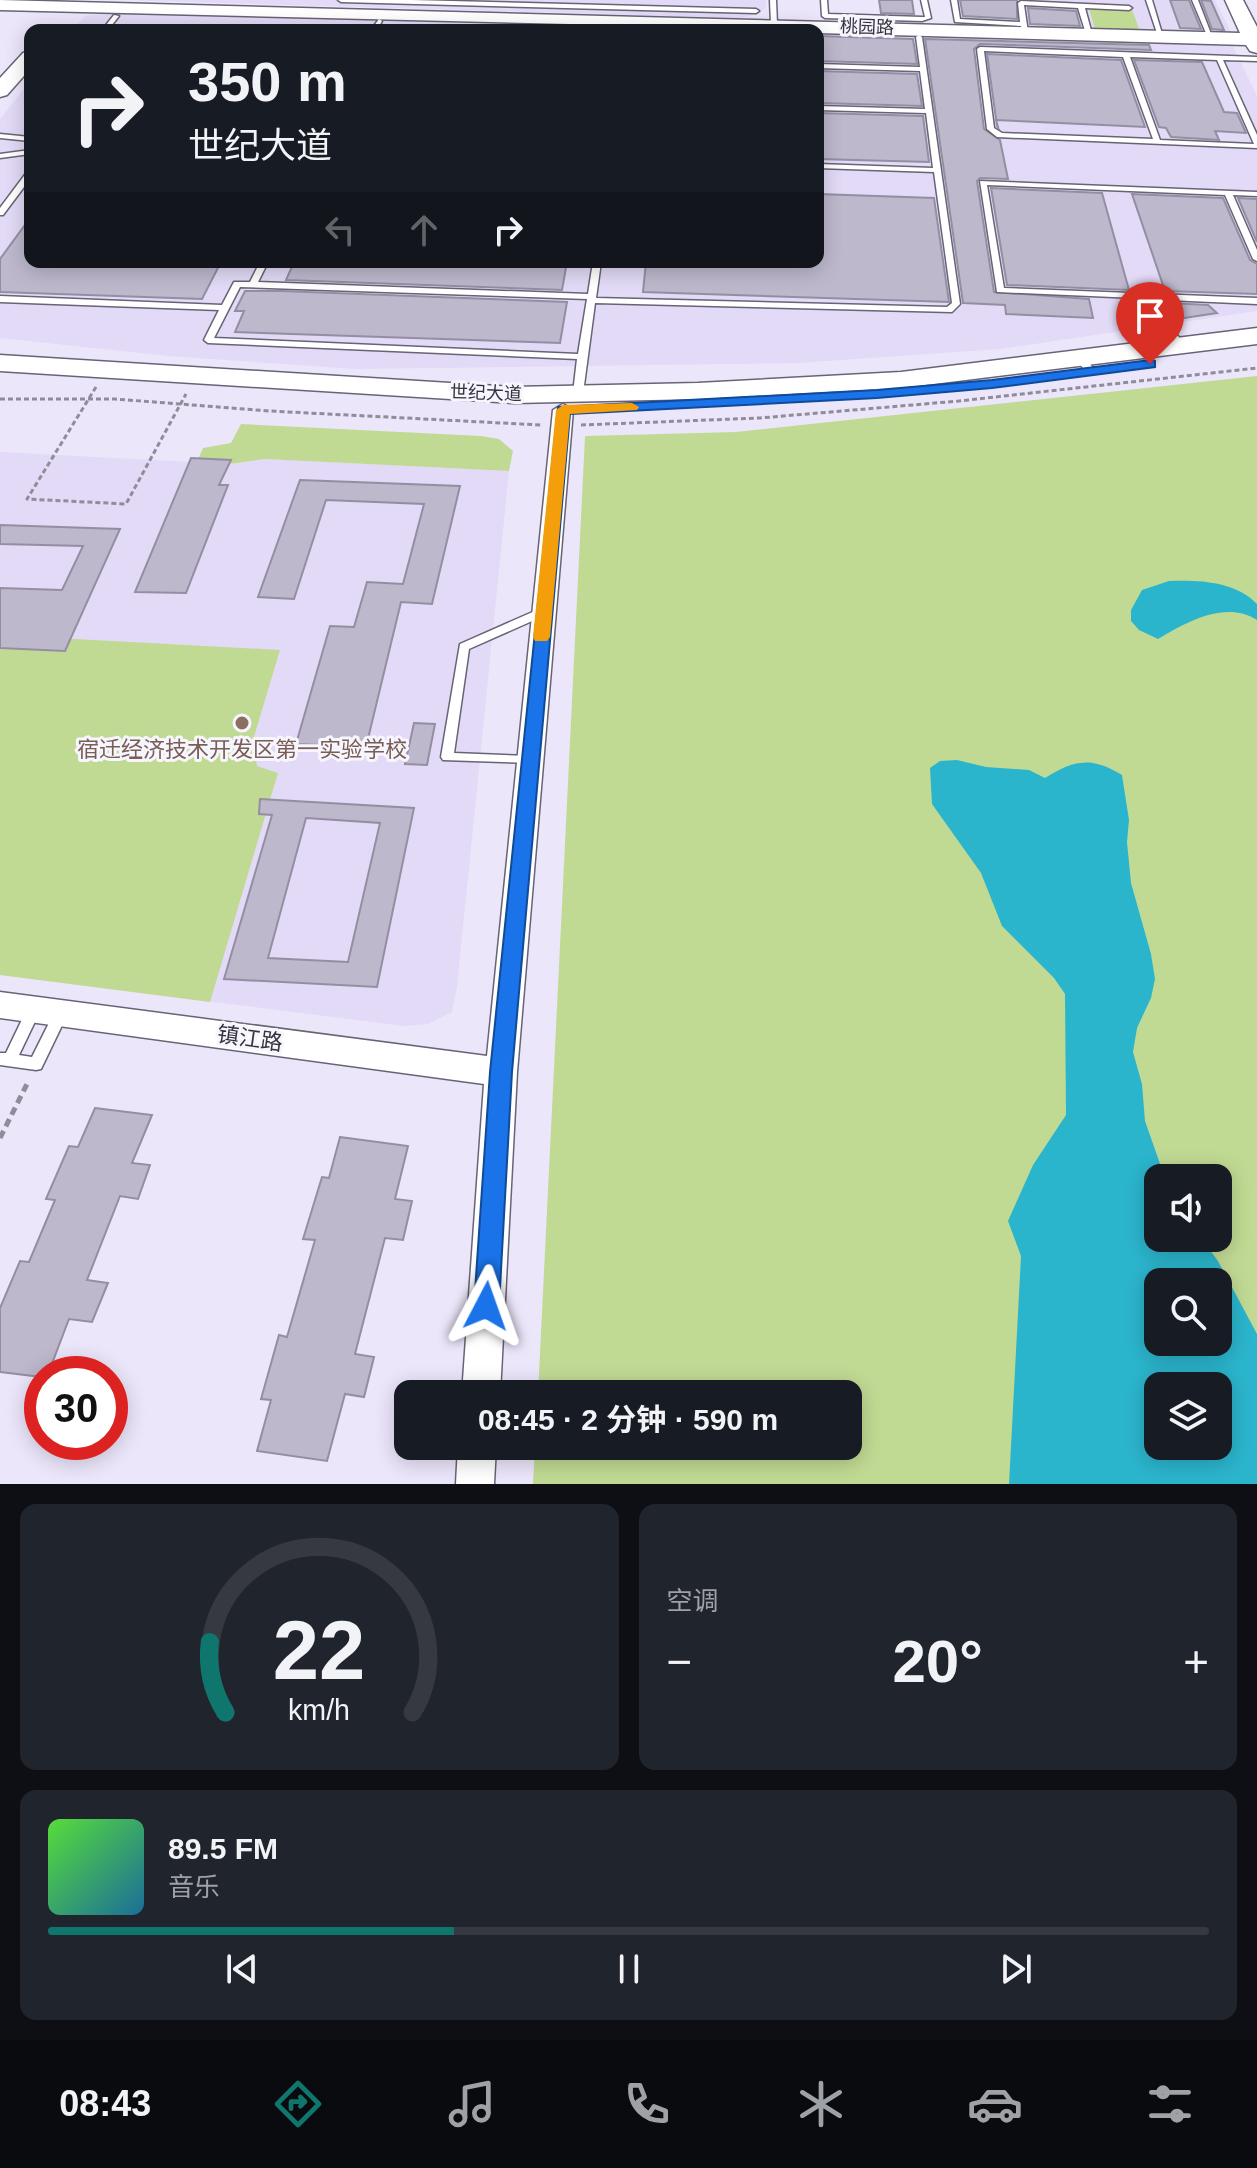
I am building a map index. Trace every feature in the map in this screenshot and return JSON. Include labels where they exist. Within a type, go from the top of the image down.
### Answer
[{"type":"street","points":[[1234,0],[1255,43]]},
{"type":"street","name":"桃园路","points":[[0,4],[78,3],[608,24]]},
{"type":"street","points":[[61,22],[78,3]]},
{"type":"street","name":"桃园路","points":[[824,25],[1025,28],[1255,43]]},
{"type":"street","points":[[0,91],[24,64]]},
{"type":"street","name":"世纪大道","points":[[1086,366],[1182,346],[1257,336]]},
{"type":"street","name":"世纪大道","points":[[0,381],[285,400],[571,401],[877,394],[1086,366],[1257,349]]},
{"type":"street","name":"世纪大道","points":[[0,363],[571,401]]},
{"type":"street","points":[[482,1380],[501,1072],[544,611],[571,401]]},
{"type":"street","name":"镇江路","points":[[0,1005],[501,1072]]},
{"type":"street","points":[[475,1484],[476,1460]]},
{"type":"lane","points":[[341,0],[576,3],[756,11]]},
{"type":"lane","points":[[773,0],[774,24]]},
{"type":"lane","points":[[824,0],[825,16],[922,19],[928,18],[924,0]]},
{"type":"lane","points":[[954,0],[958,26]]},
{"type":"lane","points":[[1149,0],[1161,36]]},
{"type":"lane","points":[[1195,0],[1211,38]]},
{"type":"lane","points":[[1025,28],[1021,3],[1129,8]]},
{"type":"lane","points":[[1081,6],[1089,34]]},
{"type":"lane","points":[[110,24],[116,16]]},
{"type":"lane","points":[[582,357],[208,340],[237,284],[949,310],[956,304],[919,37]]},
{"type":"lane","points":[[1219,58],[1257,144],[1000,135],[991,129],[980,49],[1257,59]]},
{"type":"lane","points":[[1126,55],[1157,141]]},
{"type":"lane","points":[[824,66],[923,69]]},
{"type":"lane","points":[[824,108],[929,111]]},
{"type":"lane","points":[[0,136],[24,138]]},
{"type":"lane","points":[[0,156],[24,153]]},
{"type":"lane","points":[[824,166],[938,170]]},
{"type":"lane","points":[[0,213],[24,182]]},
{"type":"lane","points":[[1257,194],[983,183],[1000,290],[1257,301]]},
{"type":"lane","points":[[1228,193],[1257,259]]},
{"type":"lane","points":[[253,284],[261,268]]},
{"type":"lane","points":[[571,401],[582,357],[596,268]]},
{"type":"lane","points":[[1139,297],[1182,346]]},
{"type":"lane","points":[[0,299],[224,308]]},
{"type":"lane","points":[[530,760],[447,757],[464,647],[544,611]]},
{"type":"lane","points":[[5,1060],[47,1011]]},
{"type":"lane","points":[[5,1060],[36,1064],[47,1011]]},
{"type":"path","points":[[96,387],[27,499],[126,504],[186,394]]},
{"type":"path","points":[[0,1138],[36,1064]]},
{"type":"shaded area","points":[[120,0],[766,0],[766,7],[759,14],[740,18]]},
{"type":"shaded area","points":[[950,0],[1215,0],[1232,34],[955,24]]},
{"type":"shaded area","points":[[106,13],[513,24],[78,24],[85,16]]},
{"type":"shaded area","points":[[824,32],[1233,46],[1257,96],[1257,311],[1000,349],[798,363],[356,369],[168,356],[0,338],[0,119],[24,89],[24,268],[824,268]]},
{"type":"shaded area","name":"宿迁经济技术开发区第一实验学校","points":[[0,452],[230,464],[265,459],[509,471],[452,1012],[428,1024],[404,1026],[0,975]]},
{"type":"green space","points":[[1089,9],[1132,10],[1140,31],[1095,29]]},
{"type":"green space","points":[[1257,376],[1257,1484],[533,1484],[534,1460],[862,1460],[862,1380],[539,1380],[585,436],[736,432]]},
{"type":"green space","points":[[241,424],[481,436],[499,439],[513,451],[509,471],[265,459],[230,464],[197,462],[203,448],[231,443]]},
{"type":"green space","points":[[0,635],[280,650],[253,740],[257,766],[278,773],[210,1002],[0,975]]},
{"type":"water","points":[[1169,581],[1227,586],[1257,604],[1257,620],[1245,614],[1219,613],[1194,620],[1158,639],[1139,630],[1131,621],[1131,610],[1142,590]]},
{"type":"water","points":[[957,760],[986,767],[1029,770],[1045,778],[1074,764],[1092,763],[1122,775],[1129,820],[1127,842],[1131,883],[1155,979],[1151,998],[1137,1028],[1133,1052],[1142,1084],[1145,1121],[1160,1164],[1144,1164],[1144,1252],[1211,1252],[1222,1268],[1144,1268],[1144,1356],[1232,1356],[1232,1287],[1257,1334],[1257,1484],[1009,1484],[1021,1256],[1008,1221],[1033,1165],[1066,1115],[1065,994],[1054,978],[1002,926],[981,873],[932,804],[930,768],[940,761]]},
{"type":"building","points":[[879,0],[912,0],[914,14],[881,13]]},
{"type":"building","points":[[960,0],[1017,0],[1017,19],[963,16]]},
{"type":"building","points":[[1170,0],[1189,0],[1201,29],[1180,28]]},
{"type":"building","points":[[1201,0],[1211,1],[1224,30],[1212,29]]},
{"type":"building","points":[[1028,8],[1076,11],[1080,26],[1030,24]]},
{"type":"building","points":[[824,36],[913,39],[917,64],[824,61]]},
{"type":"building","points":[[925,39],[1149,45],[1151,50],[980,44],[974,49],[984,129],[1000,140],[1008,179],[980,178],[977,181],[994,292],[1089,299],[1093,318],[1006,314],[1005,305],[963,303]]},
{"type":"building","points":[[987,54],[1121,60],[1145,127],[996,120]]},
{"type":"building","points":[[1134,60],[1202,62],[1224,112],[1237,113],[1246,133],[1215,131],[1219,140],[1171,137],[1166,128],[1159,127]]},
{"type":"building","points":[[824,71],[917,74],[922,106],[824,103]]},
{"type":"building","points":[[824,113],[923,116],[929,162],[824,159]]},
{"type":"building","points":[[991,188],[1102,193],[1129,290],[1007,285]]},
{"type":"building","points":[[824,194],[934,198],[949,302],[643,292],[645,268],[824,268]]},
{"type":"building","points":[[1132,194],[1223,198],[1250,260],[1257,264],[1257,294],[1165,291]]},
{"type":"building","points":[[1238,198],[1257,199],[1257,242]]},
{"type":"building","points":[[24,226],[24,268],[218,268],[202,299],[0,292],[0,259]]},
{"type":"building","points":[[291,268],[566,268],[562,290],[286,280]]},
{"type":"building","points":[[245,291],[567,302],[560,343],[235,332],[244,311],[235,311]]},
{"type":"building","points":[[1169,303],[1208,305],[1217,313],[1178,319]]},
{"type":"building","points":[[191,458],[231,460],[219,485],[228,485],[186,593],[135,592]]},
{"type":"building","points":[[300,480],[460,486],[432,604],[401,602],[366,747],[296,744],[330,626],[354,627],[367,582],[403,584],[424,504],[326,500],[294,599],[258,597]]},
{"type":"building","points":[[0,525],[120,529],[65,651],[0,648],[0,588],[62,590],[83,546],[0,544]]},
{"type":"building","points":[[414,723],[435,724],[427,765],[405,764]]},
{"type":"building","points":[[260,799],[414,808],[377,987],[224,979],[272,815],[259,814]],"holes":[[[306,818],[380,823],[348,962],[268,958]]]},
{"type":"building","points":[[95,1108],[152,1115],[132,1163],[150,1165],[138,1199],[120,1196],[87,1280],[108,1283],[92,1322],[69,1319],[55,1356],[24,1356],[24,1375],[0,1372],[0,1308],[20,1261],[29,1262],[55,1200],[46,1199],[69,1146],[78,1147]]},
{"type":"building","points":[[340,1137],[408,1146],[395,1199],[412,1201],[403,1240],[385,1238],[355,1354],[374,1357],[364,1397],[345,1394],[327,1461],[257,1451],[271,1400],[261,1399],[279,1335],[287,1337],[315,1240],[303,1239],[322,1177],[329,1178]]},
{"type":"slow traffic","points":[[541,637],[563,410],[632,407]]},
{"type":"place","name":"宿迁经济技术开发区第一实验学校","points":[[242,723]]},
{"type":"route","points":[[486,1306],[501,1072],[563,410],[877,394],[992,384],[1150,364]]}]
